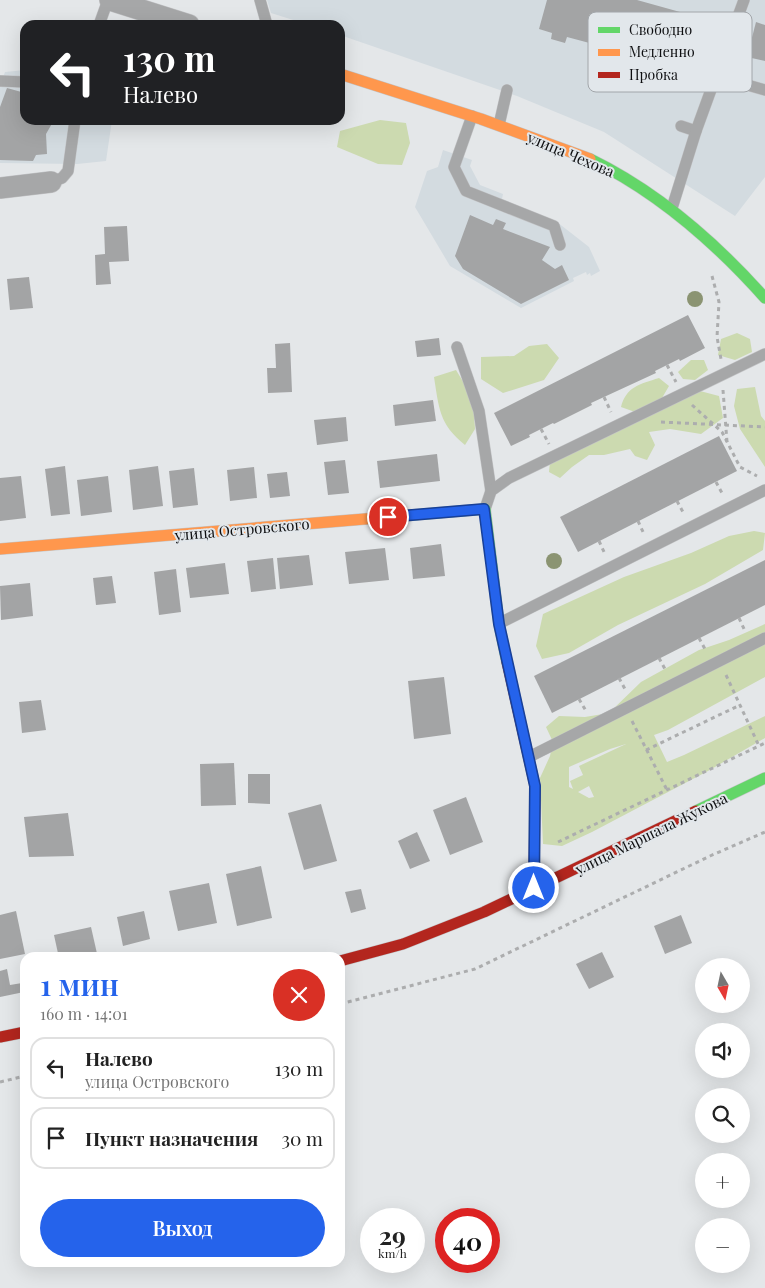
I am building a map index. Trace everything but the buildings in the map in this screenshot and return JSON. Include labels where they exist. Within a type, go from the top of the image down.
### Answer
[{"type":"street","points":[[109,0],[173,20]]},
{"type":"street","name":"улица Чехова","points":[[345,76],[499,125],[596,162],[672,208],[744,273],[765,298]]},
{"type":"street","points":[[0,188],[51,182]]},
{"type":"street","points":[[484,509],[499,624],[535,786],[534,888]]},
{"type":"street","name":"улица Островского","points":[[0,548],[484,509]]},
{"type":"street","name":"улица Маршала Жукова","points":[[345,961],[402,944],[484,912],[765,778]]},
{"type":"street","points":[[0,1037],[20,1033]]},
{"type":"lane","points":[[101,20],[109,0]]},
{"type":"lane","points":[[260,0],[266,20]]},
{"type":"lane","points":[[740,12],[744,0]]},
{"type":"lane","points":[[0,81],[20,82]]},
{"type":"lane","points":[[752,86],[765,90]]},
{"type":"lane","points":[[499,125],[507,90]]},
{"type":"lane","points":[[672,208],[710,92]]},
{"type":"lane","points":[[472,116],[454,167],[466,191],[554,226],[560,245]]},
{"type":"lane","points":[[51,182],[62,178],[68,171],[74,125]]},
{"type":"lane","points":[[681,126],[696,131]]},
{"type":"lane","points":[[457,348],[479,411],[491,491],[484,509]]},
{"type":"lane","points":[[491,491],[509,478],[765,354]]},
{"type":"lane","points":[[499,624],[764,490]]},
{"type":"lane","points":[[528,758],[765,638]]},
{"type":"path","points":[[711,270],[719,302],[717,337],[723,374],[727,442]]},
{"type":"path","points":[[682,394],[697,411],[716,425],[722,432],[740,467],[756,475],[764,490]]},
{"type":"path","points":[[625,421],[765,427]]},
{"type":"path","points":[[719,661],[759,746]]},
{"type":"path","points":[[646,750],[740,705]]},
{"type":"path","points":[[640,737],[667,790]]},
{"type":"path","points":[[535,854],[765,743]]},
{"type":"path","points":[[345,1003],[475,969],[710,856],[765,832]]},
{"type":"path","points":[[0,1082],[20,1077]]},
{"type":"shaded area","points":[[267,0],[765,0],[765,177],[735,216],[604,132],[517,96],[345,37],[345,20],[293,20],[271,13]]},
{"type":"shaded area","points":[[20,70],[20,125],[111,125],[106,161],[77,164],[0,163],[0,85],[5,72]]},
{"type":"shaded area","points":[[443,150],[472,160],[470,166],[480,185],[503,194],[502,199],[557,222],[589,247],[600,271],[591,276],[590,273],[587,275],[586,272],[573,278],[574,281],[521,308],[450,266],[415,207],[427,171],[438,167]]},
{"type":"green space","points":[[380,120],[406,123],[410,143],[402,165],[378,164],[337,147],[340,131]]},
{"type":"green space","points":[[737,333],[750,339],[752,352],[735,360],[718,355],[721,339]]},
{"type":"green space","points":[[547,344],[559,358],[544,380],[503,393],[481,379],[481,357],[514,356],[529,346]]},
{"type":"green space","points":[[691,360],[704,360],[708,370],[695,380],[683,379],[678,372]]},
{"type":"green space","points":[[456,370],[473,398],[475,429],[465,445],[456,437],[445,422],[439,407],[434,377]]},
{"type":"green space","points":[[659,378],[669,386],[662,398],[635,412],[621,407],[626,395],[635,387]]},
{"type":"green space","points":[[755,387],[761,416],[765,421],[765,467],[740,429],[734,406],[737,389]]},
{"type":"green space","points":[[700,391],[719,396],[723,418],[701,434],[670,429],[649,432],[655,445],[647,460],[635,456],[630,449],[604,455],[589,455],[560,478],[549,472],[550,461]]},
{"type":"green space","points":[[754,531],[765,533],[763,550],[705,584],[618,625],[569,653],[542,659],[536,646],[543,614],[624,577],[691,553],[729,536]]},
{"type":"green space","points":[[765,624],[765,677],[668,730],[654,735],[667,762],[765,716],[765,738],[708,771],[592,832],[562,846],[543,844],[540,778],[550,756],[553,742],[546,727],[559,716],[585,717],[609,713],[641,682],[699,650],[729,640]],"holes":[[[626,744],[579,766],[583,775],[570,781],[573,789],[569,787],[569,767]],[[589,786],[594,797],[589,798],[578,792]]]},
{"type":"traffic: fast","points":[[590,159],[639,187],[684,220],[726,257],[765,298]]},
{"type":"traffic: fast","points":[[377,518],[485,509],[499,624],[507,662]]},
{"type":"traffic: fast","points":[[696,811],[765,778]]},
{"type":"traffic: slow","points":[[345,76],[481,119],[590,159]]},
{"type":"traffic: slow","points":[[0,549],[377,518]]},
{"type":"traffic: jam","points":[[507,662],[535,786],[534,888]]},
{"type":"traffic: jam","points":[[345,960],[403,944],[484,912],[696,811]]},
{"type":"traffic: jam","points":[[0,1037],[20,1033]]},
{"type":"route","points":[[388,517],[484,509],[499,624],[535,786],[534,888]]}]
